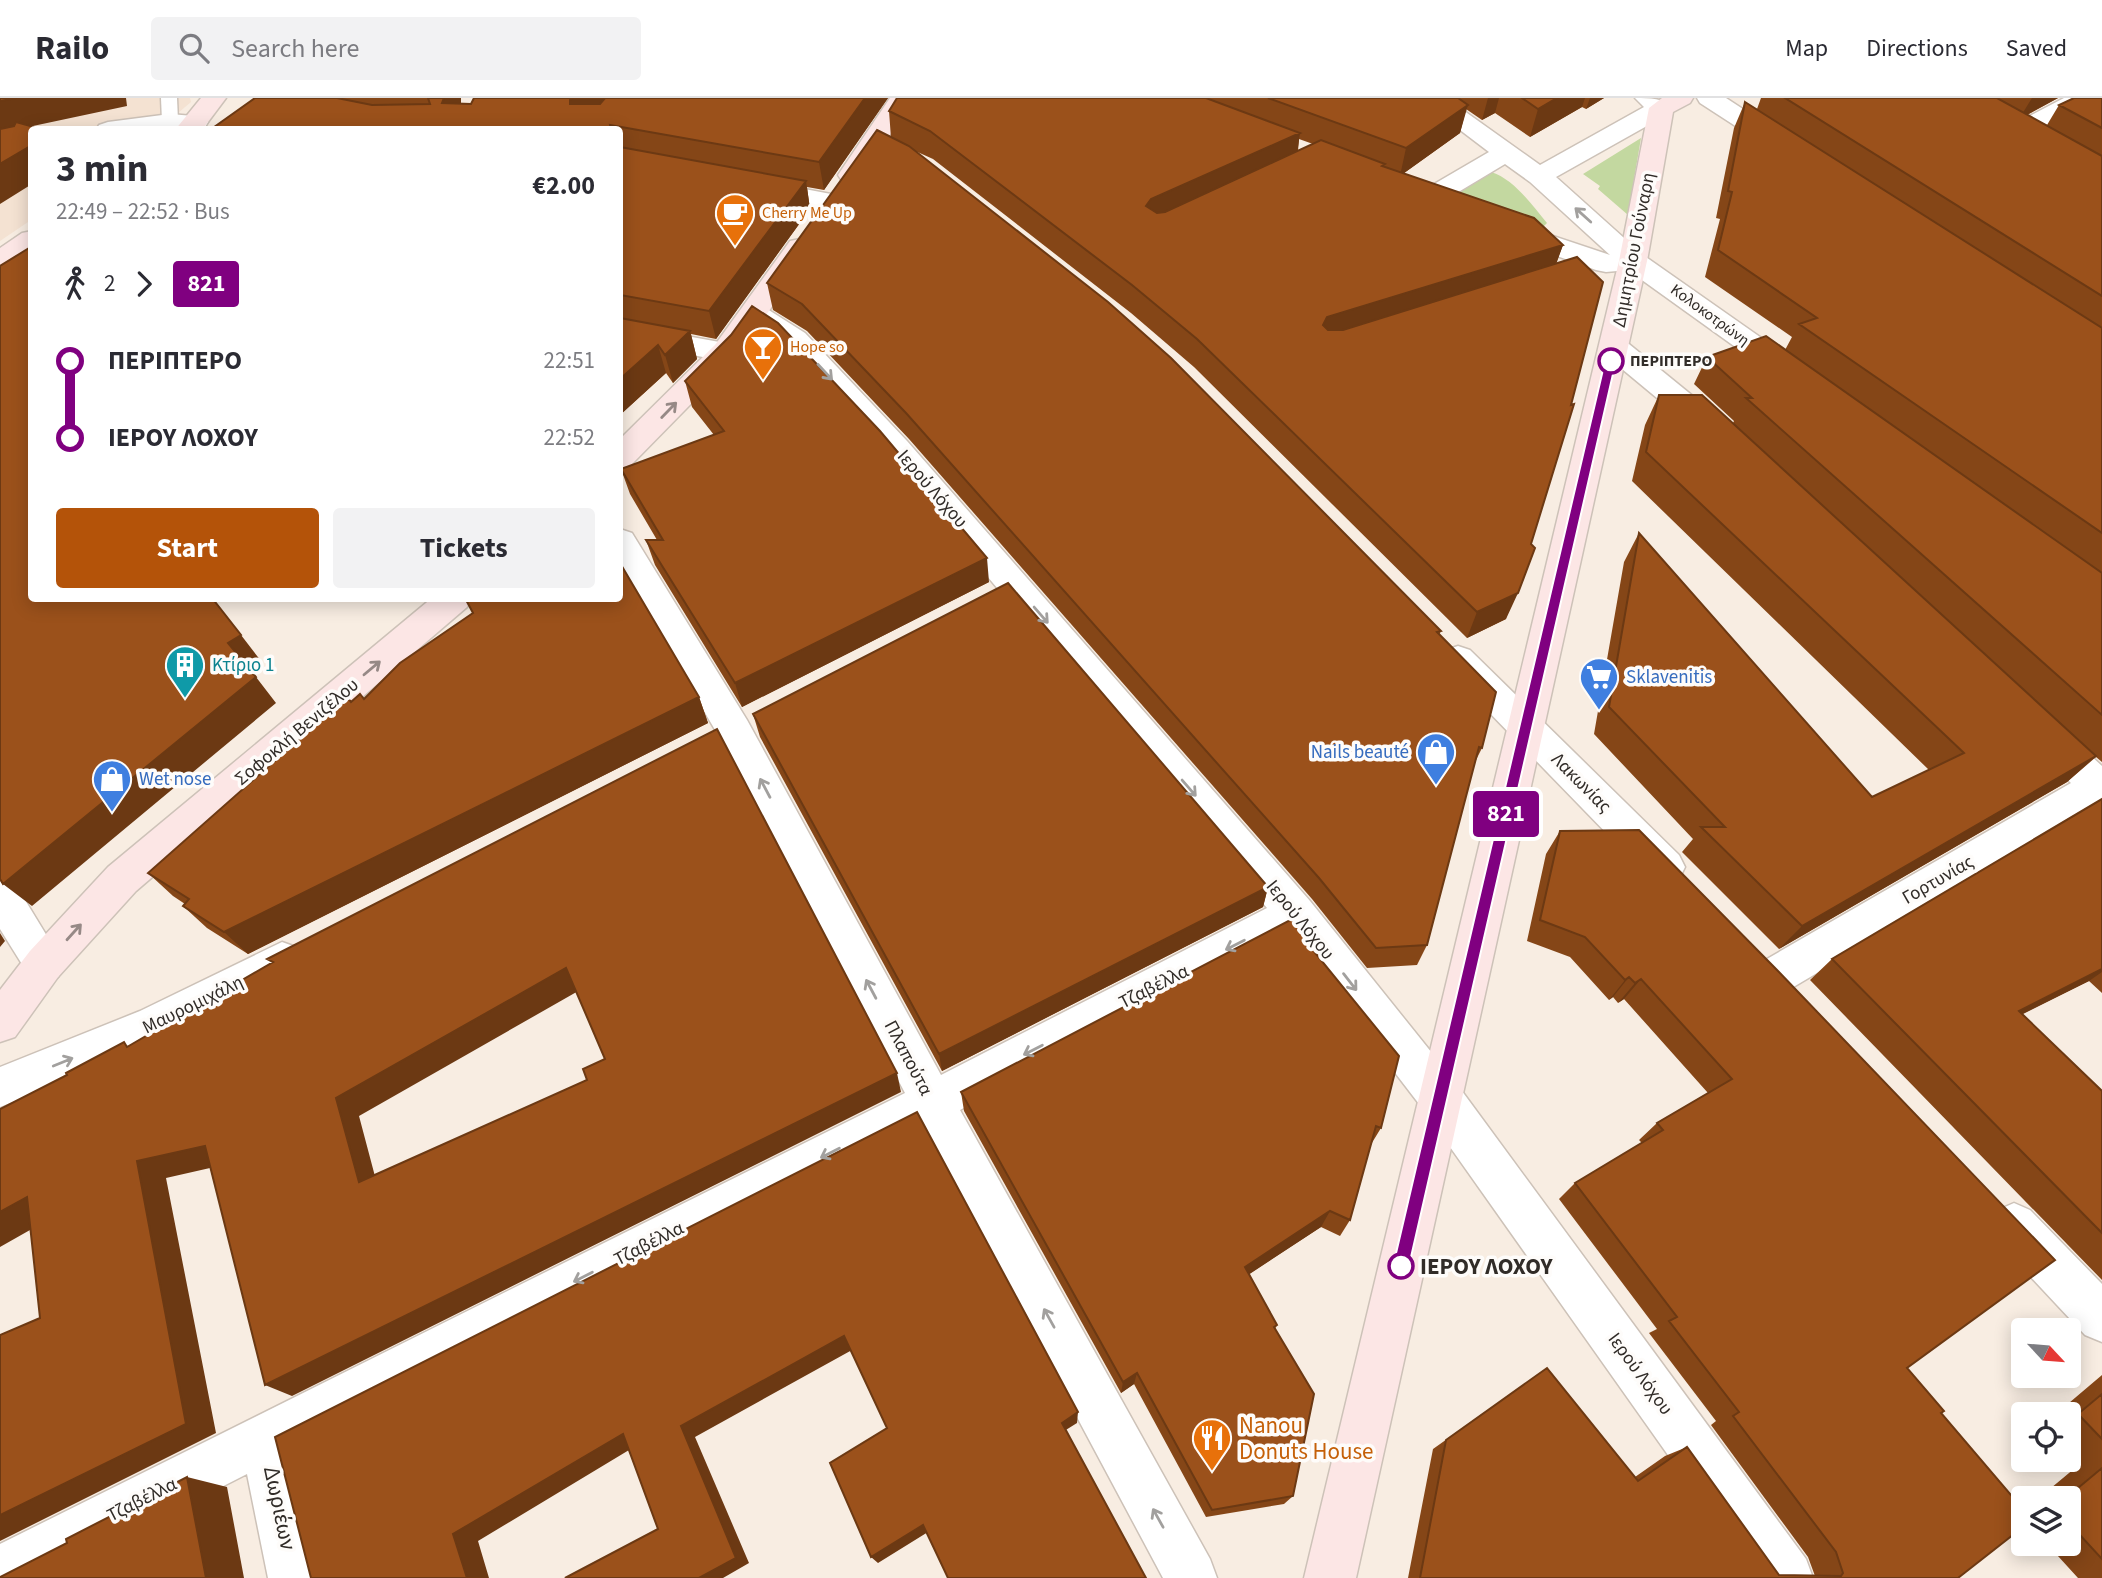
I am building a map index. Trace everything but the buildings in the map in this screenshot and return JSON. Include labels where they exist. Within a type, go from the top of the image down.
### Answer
[{"type":"street","points":[[132,126],[181,118],[214,98]]},
{"type":"street","points":[[623,454],[725,352],[831,202],[886,148],[902,98]]},
{"type":"street","name":"Κολοκοτρώνη","points":[[1430,98],[1539,176],[1620,262],[1812,388]]},
{"type":"street","points":[[1709,98],[1801,158]]},
{"type":"street","points":[[2018,132],[2083,98]]},
{"type":"street","name":"Δημητρίου Γούναρη","points":[[1539,176],[1663,101]]},
{"type":"street","name":"Δημητρίου Γούναρη","points":[[1330,1578],[1614,347],[1620,262],[1663,101]]},
{"type":"street","points":[[1994,118],[2042,146]]},
{"type":"street","points":[[1507,152],[1414,195],[1620,262]]},
{"type":"street","points":[[725,183],[831,202]]},
{"type":"street","points":[[0,260],[28,242]]},
{"type":"street","name":"Ιερού Λόχου","points":[[754,313],[795,340],[896,448],[1296,913],[1441,1098],[1787,1578]]},
{"type":"street","points":[[623,334],[725,352]]},
{"type":"street","points":[[1614,347],[1699,415],[1740,453]]},
{"type":"street","name":"Πλαπούτα","points":[[623,545],[747,723],[932,1102],[1191,1578]]},
{"type":"street","points":[[979,605],[1016,586]]},
{"type":"street","name":"Σοφοκλή Βενιζέλου","points":[[0,1023],[44,964],[122,879],[450,602]]},
{"type":"street","name":"Λακωνίας","points":[[1440,640],[1688,890]]},
{"type":"street","points":[[2017,710],[2101,786]]},
{"type":"street","points":[[697,748],[747,723]]},
{"type":"street","name":"Γορτυνίας","points":[[1774,976],[2101,786]]},
{"type":"street","points":[[0,894],[44,964]]},
{"type":"street","name":"Τζαβέλλα","points":[[0,1572],[932,1102],[1296,913]]},
{"type":"street","name":"Μαυρομιχάλη","points":[[0,1087],[155,1025],[316,943]]},
{"type":"street","points":[[1746,948],[1803,1006]]},
{"type":"street","points":[[1986,1197],[2102,1318]]},
{"type":"street","name":"Δωριέων","points":[[265,1437],[294,1578]]},
{"type":"lane","points":[[1580,273],[1620,262]]},
{"type":"shaded area","points":[[0,98],[190,98],[191,102],[163,126],[28,126],[28,222],[0,241]]},
{"type":"green space","points":[[1641,138],[1628,215],[1598,189],[1600,186],[1583,174]]},
{"type":"green space","points":[[1491,172],[1515,186],[1547,223],[1544,226],[1457,192]]},
{"type":"bus line","name":"821","points":[[1401,1266],[1611,361]]},
{"type":"place","name":"Cherry Me Up","points":[[735,247]]},
{"type":"place","name":"ΠΕΡΙΠΤΕΡΟ","points":[[1611,361]]},
{"type":"place","name":"Hope so","points":[[763,381]]},
{"type":"place","name":"Κτίριο 1","points":[[185,699]]},
{"type":"place","name":"Sklavenitis","points":[[1599,711]]},
{"type":"place","name":"Nails beauté","points":[[1436,786]]},
{"type":"place","name":"Wet nose","points":[[112,813]]},
{"type":"place","name":"ΙΕΡΟΥ ΛΟΧΟΥ","points":[[1401,1266]]},
{"type":"place","name":"Nanou Donuts House","points":[[1212,1472]]}]
